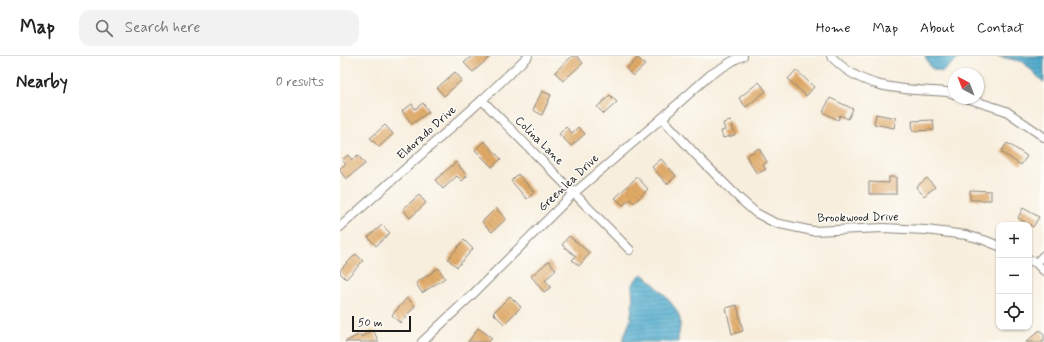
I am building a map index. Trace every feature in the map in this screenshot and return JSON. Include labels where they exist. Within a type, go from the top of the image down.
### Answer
[{"type":"street","name":"Eldorado Drive","points":[[340,227],[482,100],[528,56]]},
{"type":"street","name":"Greenlea Drive","points":[[422,342],[472,295],[574,193],[710,75],[743,56]]},
{"type":"street","points":[[831,56],[841,66],[868,82],[901,89],[948,92]]},
{"type":"street","name":"Colina Lane","points":[[482,100],[630,250]]},
{"type":"street","points":[[984,104],[1006,111],[1044,137]]},
{"type":"street","name":"Brookwood Drive","points":[[662,118],[740,199],[756,213],[776,222],[813,231],[883,228],[926,230],[966,235],[996,245]]},
{"type":"street","points":[[1044,255],[1033,262],[1044,271]]},
{"type":"water","points":[[925,56],[961,56],[942,72],[931,68]]},
{"type":"water","points":[[997,56],[1044,56],[1044,83],[1023,62]]},
{"type":"water","points":[[642,274],[662,292],[676,309],[679,315],[680,323],[678,342],[622,342],[630,321],[633,301],[632,287],[636,279]]},
{"type":"building","points":[[472,56],[491,56],[473,72],[464,63]]},
{"type":"building","points":[[572,56],[577,56],[583,63],[563,81],[555,72]]},
{"type":"building","points":[[638,58],[645,65],[633,76],[626,69]]},
{"type":"building","points":[[796,70],[814,87],[806,96],[788,79]]},
{"type":"building","points":[[455,72],[462,80],[444,96],[437,88]]},
{"type":"building","points":[[759,82],[766,91],[746,107],[739,98]]},
{"type":"building","points":[[542,91],[551,95],[542,115],[533,110]]},
{"type":"building","points":[[610,95],[617,102],[604,114],[597,107]]},
{"type":"building","points":[[830,98],[853,109],[848,119],[840,115],[838,120],[823,112]]},
{"type":"building","points":[[423,103],[429,112],[412,124],[402,111],[412,104],[415,109]]},
{"type":"building","points":[[876,114],[896,118],[894,128],[874,124]]},
{"type":"building","points":[[933,120],[934,130],[913,131],[912,121]]},
{"type":"building","points":[[731,121],[735,135],[723,138],[721,131],[725,130],[723,123]]},
{"type":"building","points":[[385,125],[393,134],[379,147],[370,138]]},
{"type":"building","points":[[566,127],[572,133],[578,127],[585,134],[571,146],[559,134]]},
{"type":"building","points":[[484,141],[501,159],[492,167],[475,150]]},
{"type":"building","points":[[1007,143],[1027,156],[1021,165],[1001,152]]},
{"type":"building","points":[[759,148],[767,162],[763,165],[766,169],[757,174],[746,156]]},
{"type":"building","points":[[348,155],[352,160],[358,155],[365,164],[346,179],[340,171],[340,168],[346,164],[342,160]]},
{"type":"building","points":[[661,159],[676,176],[667,184],[652,167]]},
{"type":"building","points":[[456,162],[467,176],[462,181],[457,176],[443,189],[435,180]]},
{"type":"building","points":[[518,174],[534,192],[527,199],[511,181]]},
{"type":"building","points":[[637,177],[648,189],[634,203],[630,199],[623,205],[615,198]]},
{"type":"building","points":[[889,177],[896,177],[896,194],[869,194],[869,182],[889,183]]},
{"type":"building","points":[[927,178],[935,187],[924,196],[916,187]]},
{"type":"building","points":[[970,190],[991,191],[991,200],[970,200]]},
{"type":"building","points":[[419,195],[426,203],[410,218],[403,209]]},
{"type":"building","points":[[496,208],[506,219],[492,232],[482,222]]},
{"type":"building","points":[[1023,208],[1039,217],[1033,227],[1032,222],[1025,222],[1018,218]]},
{"type":"building","points":[[382,225],[390,233],[376,246],[368,237]]},
{"type":"building","points":[[569,236],[590,253],[579,266],[572,260],[576,256],[562,245]]},
{"type":"building","points":[[464,240],[473,249],[457,267],[448,259]]},
{"type":"building","points":[[356,254],[363,261],[346,279],[340,273],[340,270]]},
{"type":"building","points":[[549,261],[556,270],[545,280],[551,287],[544,292],[531,276]]},
{"type":"building","points":[[438,268],[445,278],[422,293],[416,283]]},
{"type":"building","points":[[510,296],[521,307],[504,324],[493,313]]},
{"type":"building","points":[[407,298],[415,306],[400,323],[392,315]]},
{"type":"building","points":[[737,305],[743,331],[732,334],[726,308]]},
{"type":"building","points":[[478,328],[492,338],[489,342],[468,342]]},
{"type":"building","points":[[373,330],[379,342],[345,342],[360,334],[361,337]]},
{"type":"building","points":[[1040,330],[1044,335],[1044,342],[1026,342]]}]
